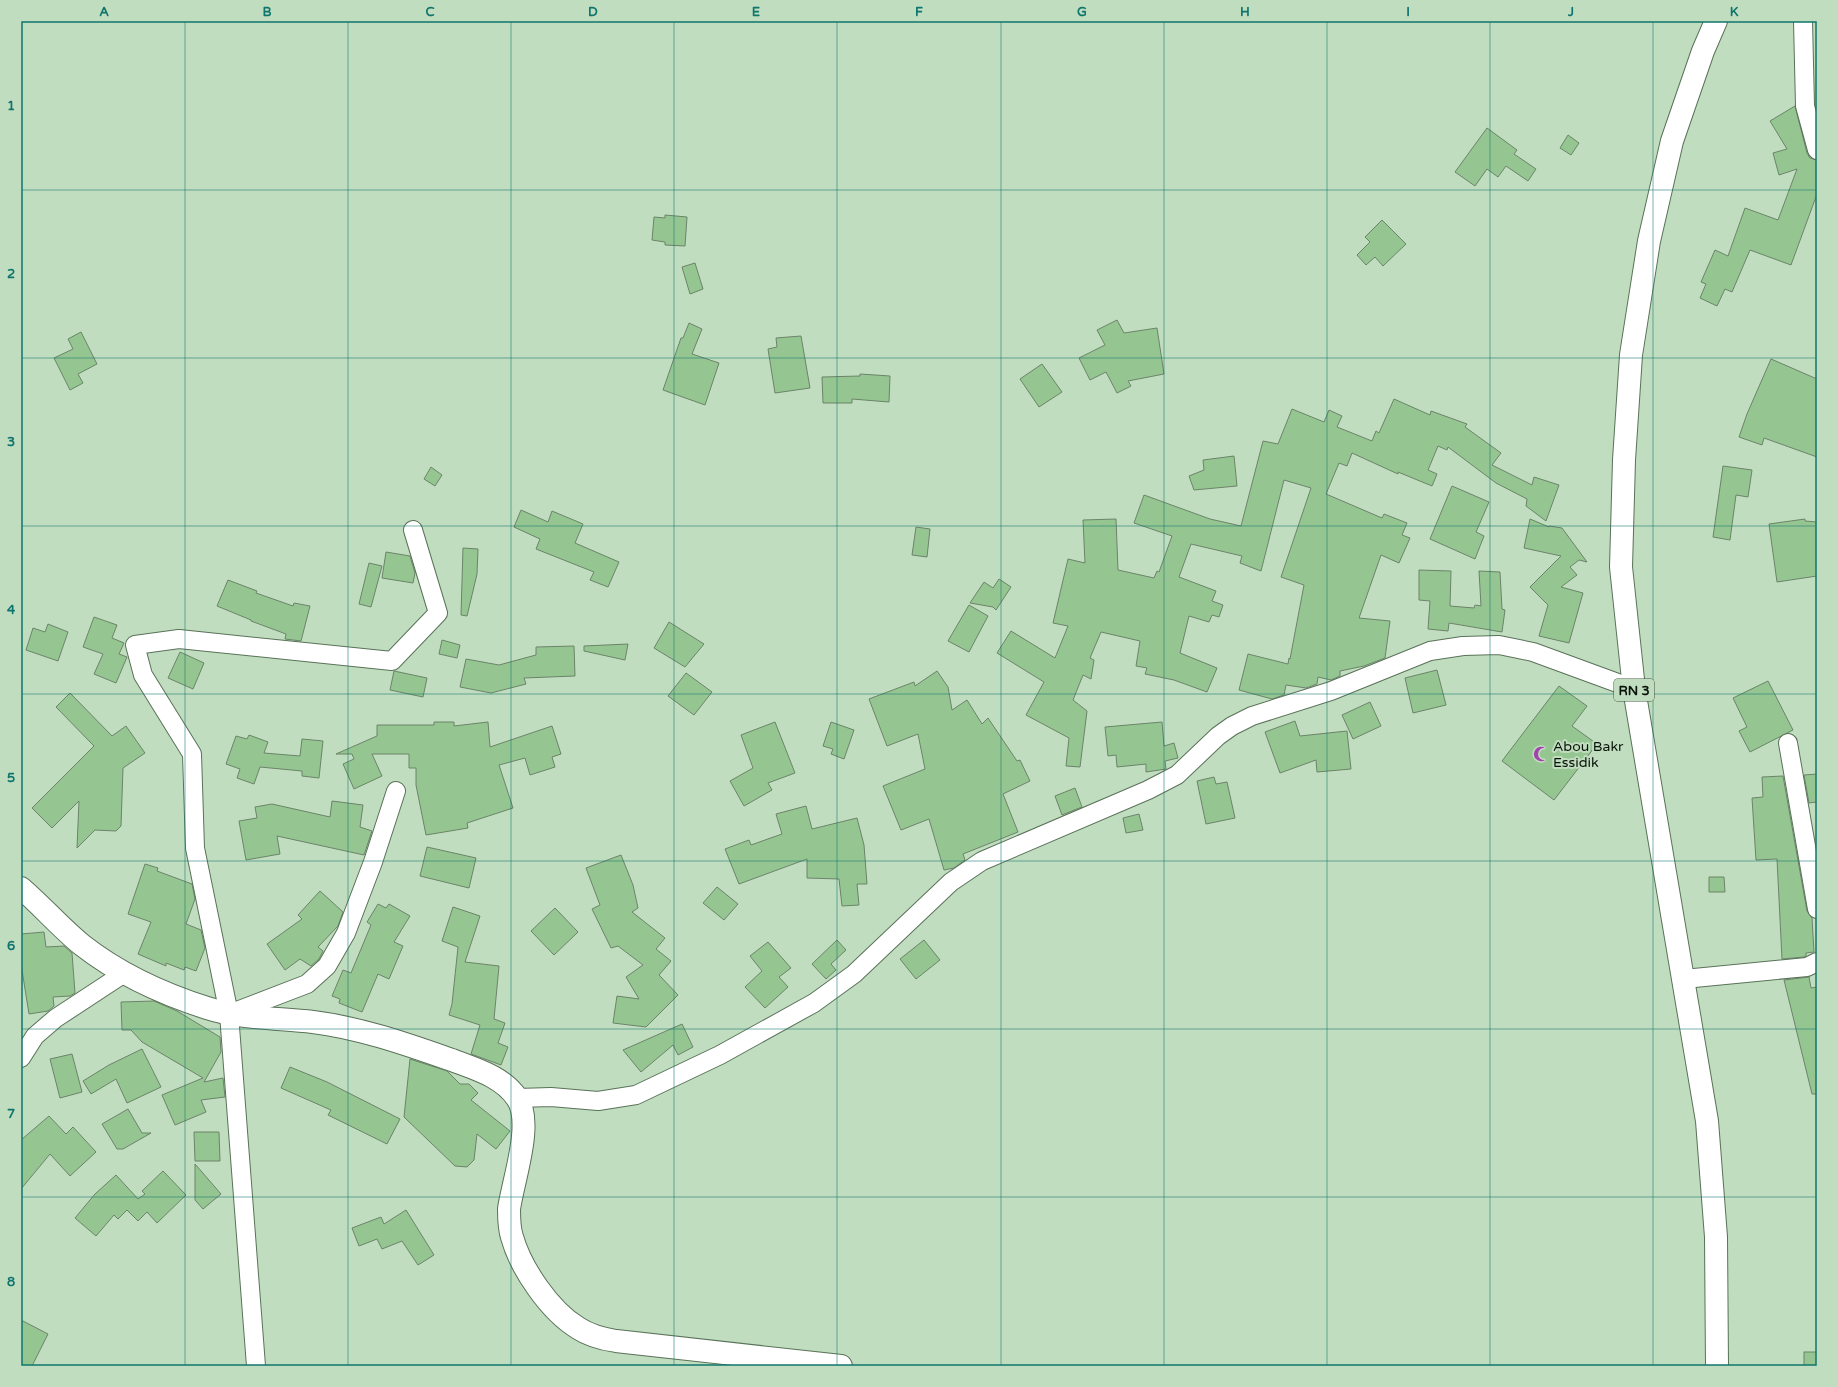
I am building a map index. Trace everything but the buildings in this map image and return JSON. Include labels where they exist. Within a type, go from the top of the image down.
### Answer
[{"type":"main road","name":"RN 3","points":[[1716,21],[1672,141],[1649,241],[1631,355],[1624,460],[1621,566],[1634,689],[1707,1121],[1716,1237],[1717,1366]]},
{"type":"main road","points":[[21,888],[82,945],[123,974],[208,1008],[229,1014],[313,1022],[343,1027],[390,1038],[415,1046],[494,1077],[508,1088],[517,1098],[523,1111],[525,1126],[509,1209],[509,1223],[512,1237],[524,1266],[535,1284],[567,1320],[590,1334],[603,1339],[841,1366]]},
{"type":"street","points":[[1803,21],[1805,106],[1817,150]]},
{"type":"street","points":[[256,1366],[229,1014],[194,848],[192,754],[143,675],[135,644],[178,639],[392,661],[438,613],[413,530]]},
{"type":"street","points":[[517,1098],[551,1097],[598,1101],[636,1095],[720,1055],[814,1003],[854,974],[894,934],[966,870],[998,852],[1148,790],[1166,781],[1187,766],[1223,732],[1252,716],[1331,691],[1430,651],[1463,646],[1498,646],[1533,652],[1634,689]]},
{"type":"street","points":[[1788,743],[1817,909]]},
{"type":"street","points":[[229,1014],[307,984],[326,966],[346,933],[373,862],[396,791]]},
{"type":"street","points":[[1684,979],[1807,967],[1817,962]]},
{"type":"street","points":[[21,1058],[36,1036],[56,1018],[123,974]]},
{"type":"place","name":"Abou Bakr Essidik","points":[[1541,754]]}]
